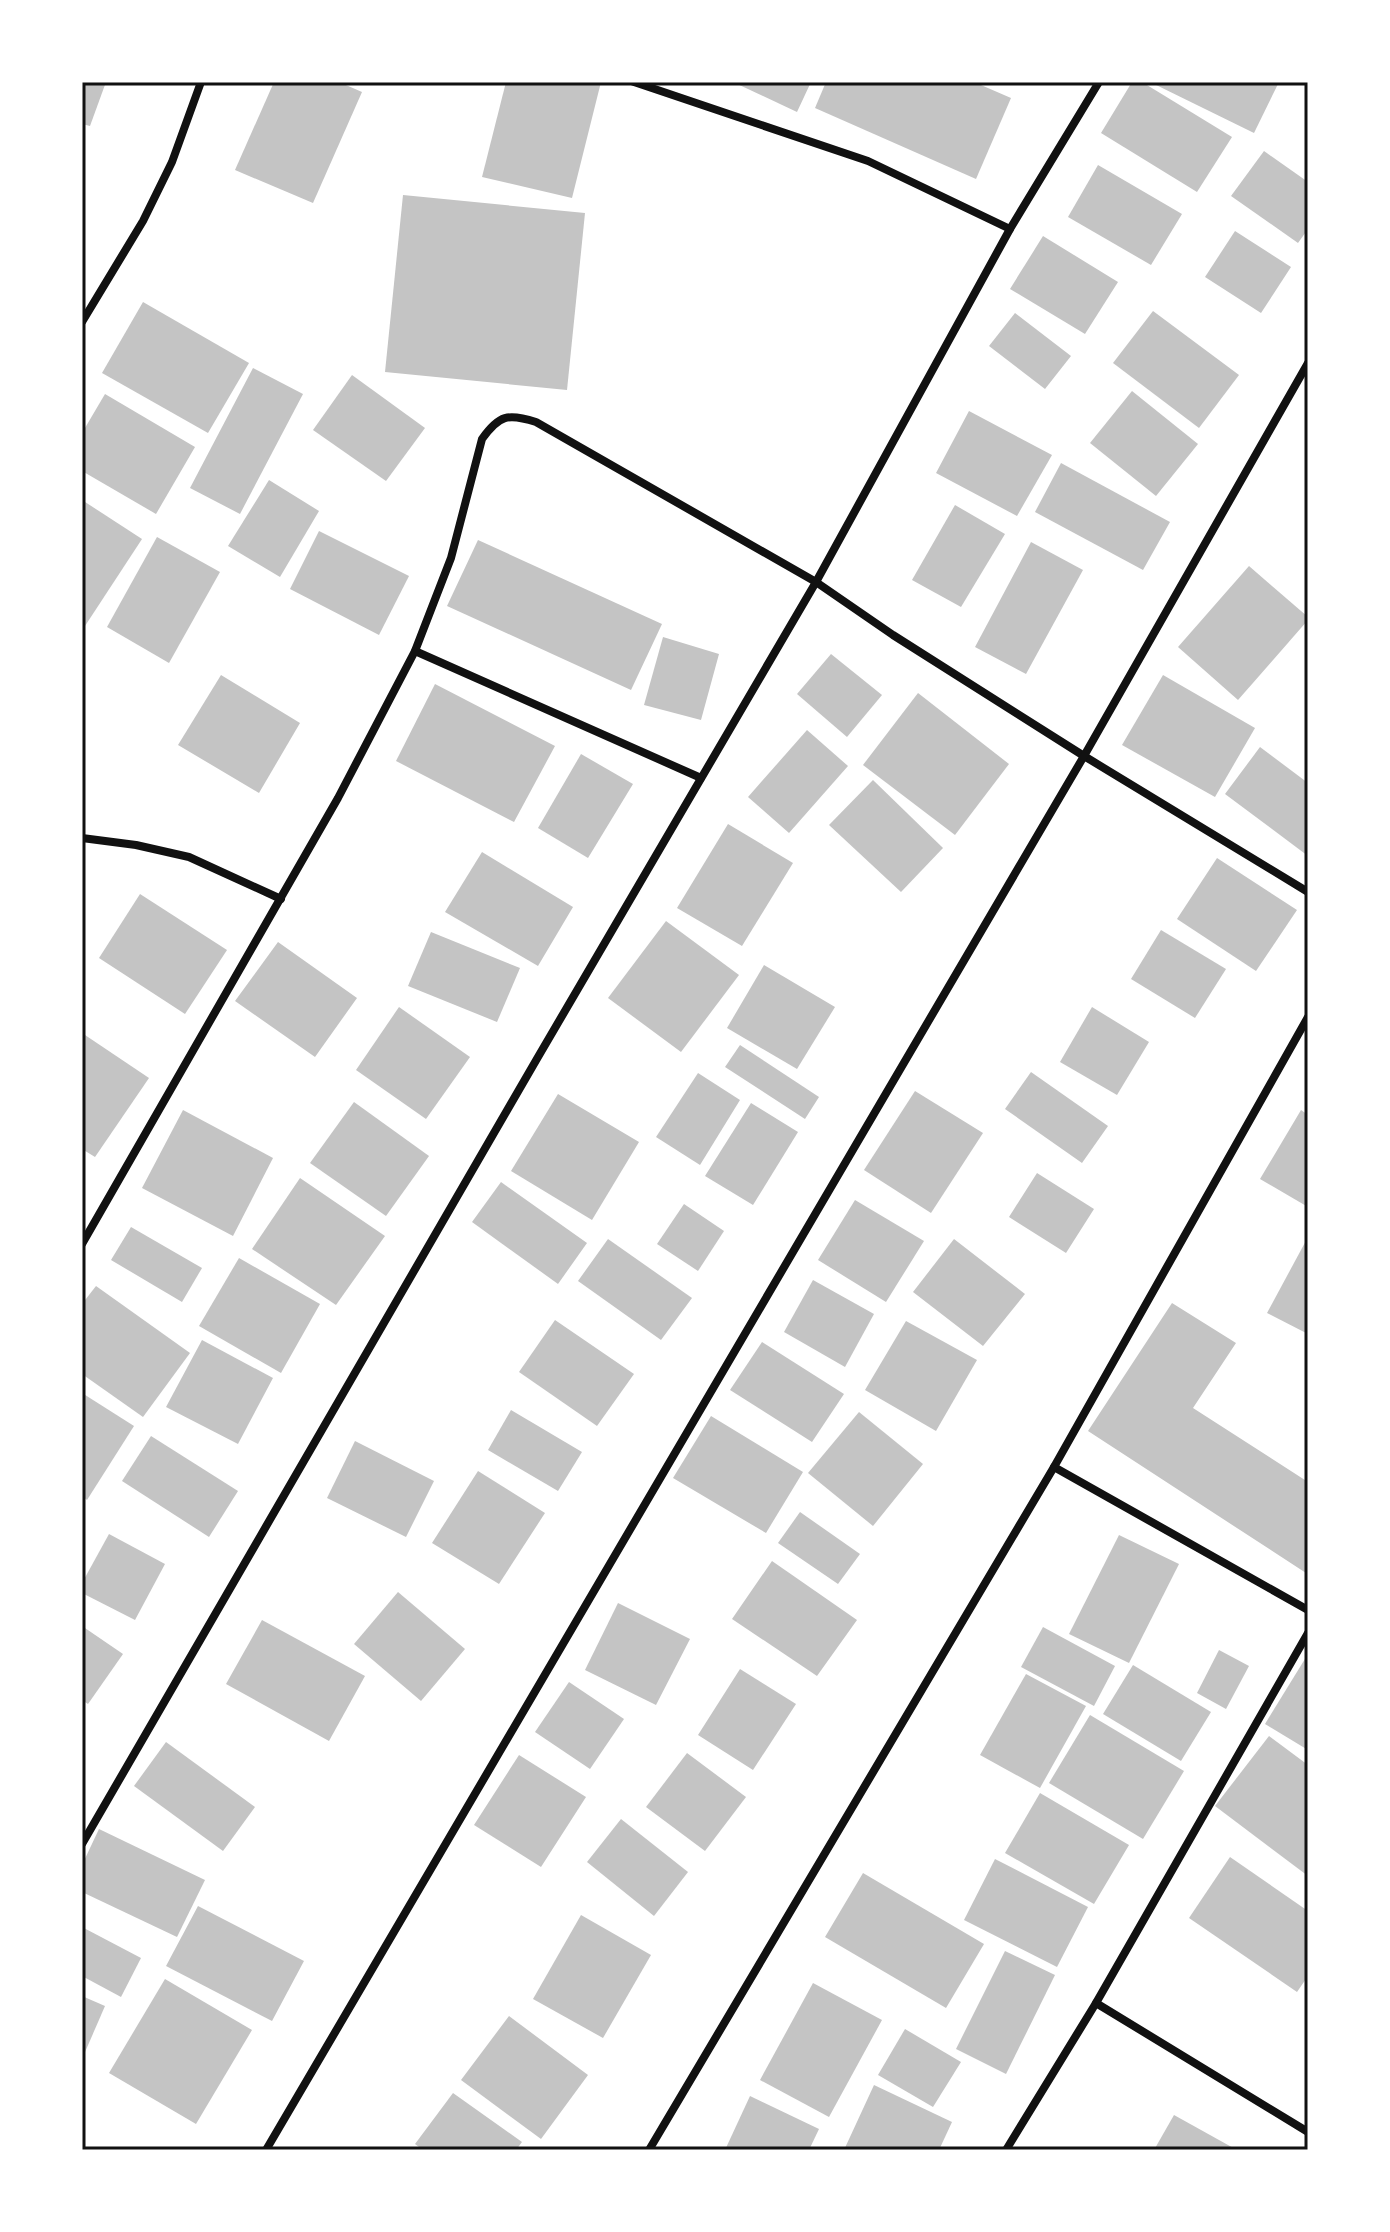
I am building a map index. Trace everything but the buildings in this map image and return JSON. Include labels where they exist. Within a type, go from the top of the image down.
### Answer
[{"type":"street","points":[[82,322],[149,209],[172,162],[201,82]]},
{"type":"street","points":[[634,82],[868,161],[1010,229]]},
{"type":"street","points":[[82,1844],[816,582],[1010,229],[1099,82]]},
{"type":"street","points":[[266,2150],[1084,756],[1308,363]]},
{"type":"street","points":[[82,1244],[338,798],[415,651],[451,558],[482,439],[492,425],[502,418],[519,416],[536,422],[816,582],[893,635],[1084,756],[1308,892]]},
{"type":"street","points":[[415,651],[701,778]]},
{"type":"street","points":[[82,838],[136,845],[189,857],[281,899]]},
{"type":"street","points":[[649,2150],[1054,1467],[1308,1017]]},
{"type":"street","points":[[1054,1467],[1308,1610]]},
{"type":"street","points":[[1006,2150],[1096,2003],[1308,1633]]},
{"type":"street","points":[[1096,2003],[1308,2132]]}]
